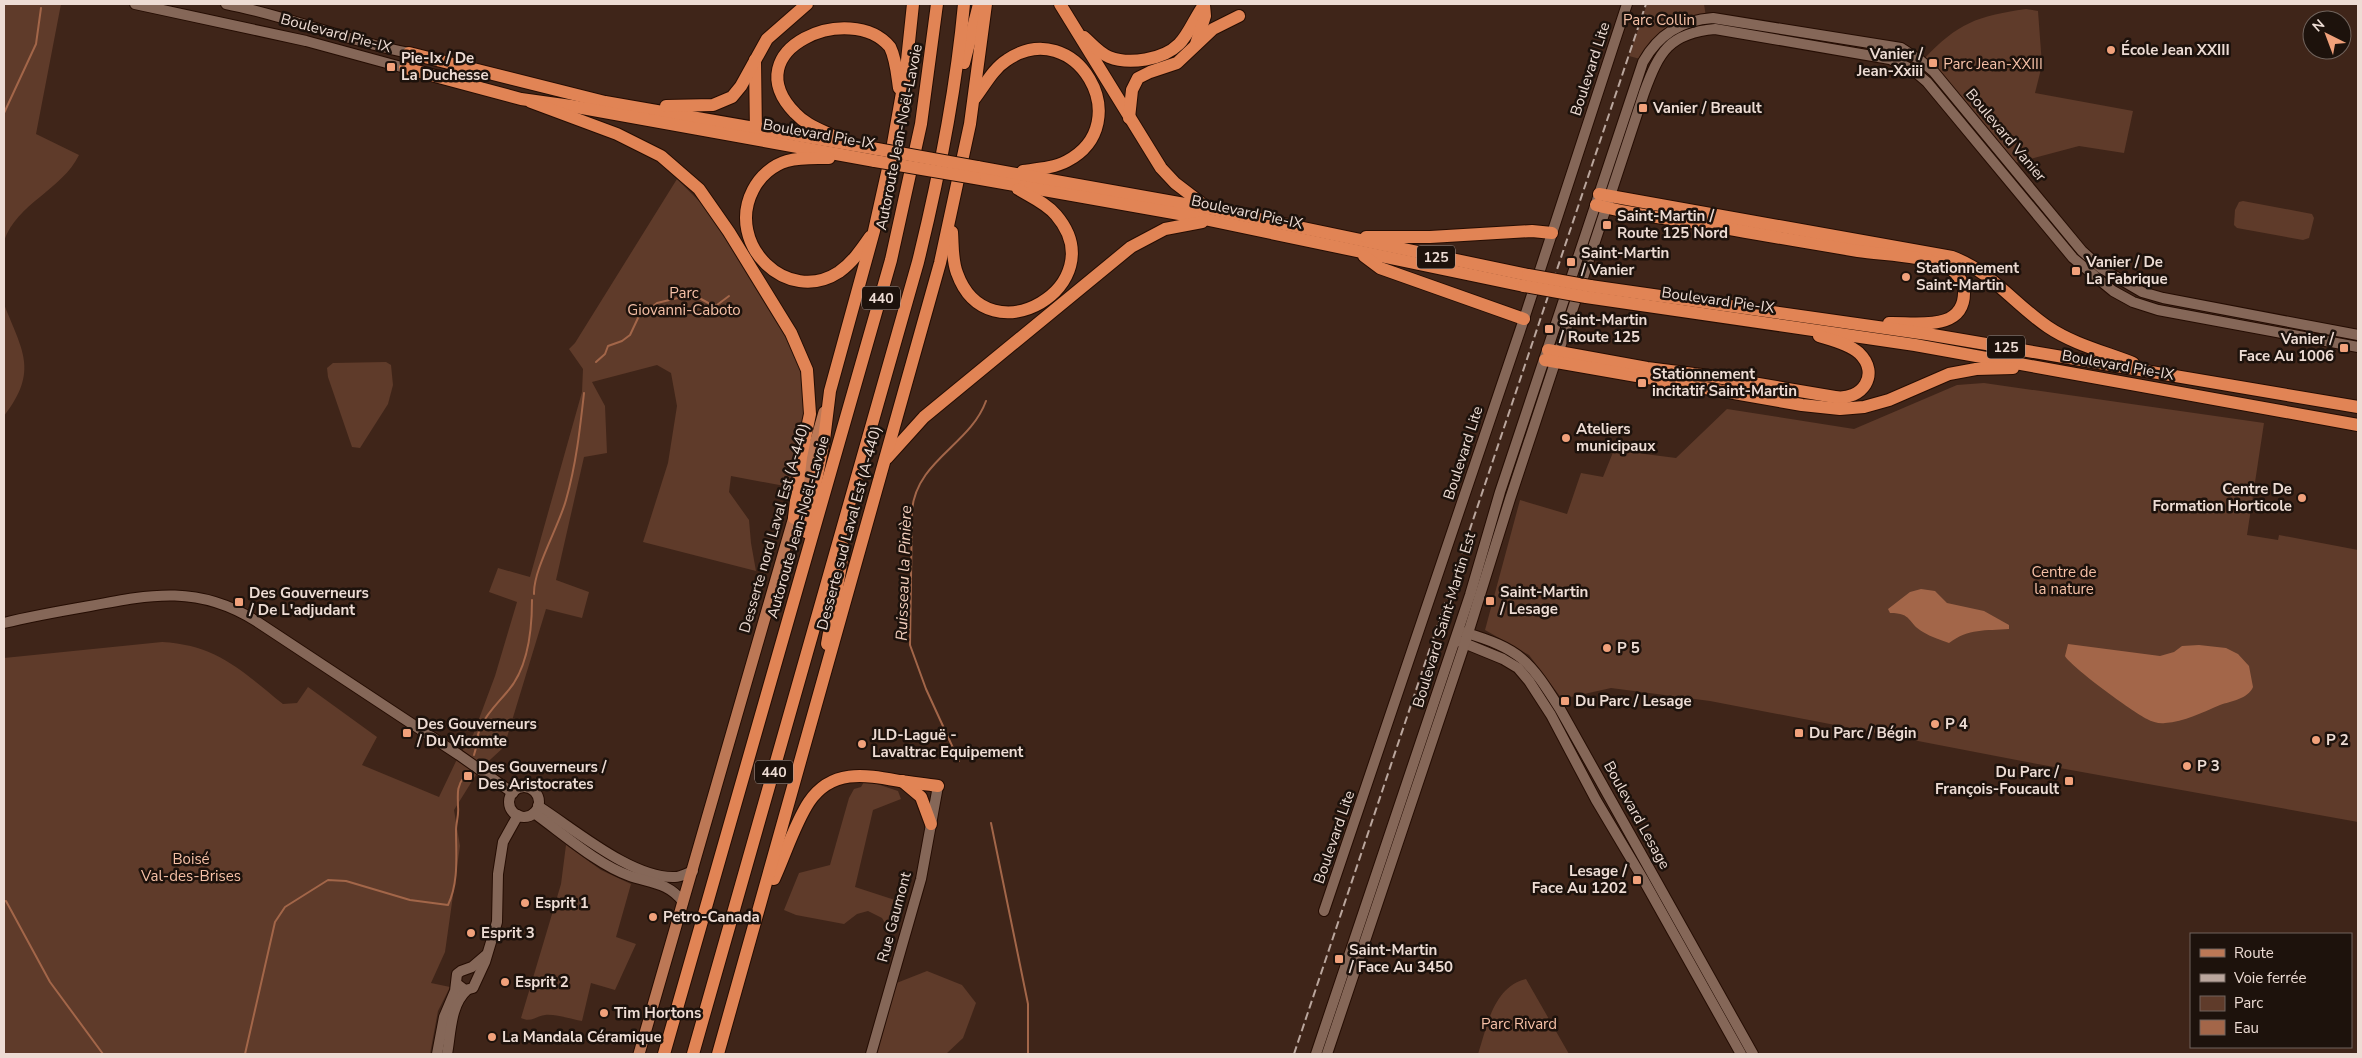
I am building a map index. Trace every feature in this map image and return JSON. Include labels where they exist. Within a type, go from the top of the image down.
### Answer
[{"type":"highway","points":[[628,107],[702,107],[718,104],[735,94],[771,35],[807,4]]},
{"type":"highway","name":"Desserte nord Laval Est (A-440)","points":[[830,391],[874,230],[901,100],[913,4]]},
{"type":"highway","name":"Autoroute Jean-Noël-Lavoie","points":[[664,1054],[791,606],[874,323],[902,215],[925,103],[938,4]]},
{"type":"highway","name":"440","points":[[693,1054],[918,262],[949,119],[964,4]]},
{"type":"highway","points":[[949,119],[979,4]]},
{"type":"highway","name":"Desserte sud Laval Est (A-440)","points":[[718,1054],[887,458],[890,440],[952,217],[974,100],[986,4]]},
{"type":"highway","points":[[1060,4],[1129,118],[1166,174],[1207,208]]},
{"type":"highway","points":[[1076,30],[1109,56],[1123,60],[1153,58],[1165,54],[1179,44],[1204,5],[1205,16],[1196,44]]},
{"type":"highway","points":[[853,16],[872,25],[888,41],[896,63],[901,100]]},
{"type":"highway","points":[[1129,118],[1132,90],[1138,78],[1177,63],[1216,27],[1239,16]]},
{"type":"highway","points":[[803,25],[790,39],[782,53],[778,69],[781,92],[791,109],[801,120],[851,145]]},
{"type":"highway","points":[[974,100],[1003,63],[1016,55],[1032,50],[1047,50],[1066,56],[1081,67],[1091,79],[1097,92],[1099,112],[1095,130],[1085,147],[1074,157],[1060,164],[1011,178]]},
{"type":"highway","name":"Boulevard Pie-IX","points":[[409,53],[628,107],[756,134],[874,156],[1207,208],[1526,280]]},
{"type":"highway","points":[[756,60],[756,134]]},
{"type":"highway","name":"Boulevard Pie-IX","points":[[405,68],[531,102],[571,106],[756,134],[851,145],[874,156]]},
{"type":"highway","points":[[463,84],[462,76],[469,69]]},
{"type":"highway","points":[[531,102],[622,137],[661,156],[693,182],[724,224],[791,332],[807,370],[810,414],[794,518]]},
{"type":"highway","points":[[874,156],[806,158],[789,160],[777,165],[765,174],[753,189],[746,207],[746,224],[751,244],[765,263],[783,275],[802,280],[821,279],[840,271],[851,262],[874,230]]},
{"type":"highway","name":"Boulevard Pie-IX","points":[[1011,178],[1357,252],[1800,329],[1866,337],[2358,425]]},
{"type":"highway","points":[[952,217],[954,265],[961,283],[970,296],[987,307],[1008,313],[1024,311],[1042,304],[1056,292],[1066,276],[1070,261],[1069,240],[1063,224],[1052,210],[1011,178]]},
{"type":"highway","points":[[1603,201],[1933,262],[1951,269],[1963,284],[1962,304],[1956,314],[1944,322],[1854,324]]},
{"type":"highway","points":[[1603,201],[1952,257],[1974,267],[1988,277],[2033,316],[2054,331],[2077,342],[2159,373]]},
{"type":"highway","points":[[887,458],[924,417],[1132,247],[1165,229],[1208,221]]},
{"type":"highway","points":[[1344,238],[1419,238],[1532,231],[1552,234]]},
{"type":"highway","points":[[1357,252],[1380,268],[1524,319]]},
{"type":"highway","name":"Boulevard Pie-IX","points":[[1588,291],[1854,324],[2159,373],[2358,408]]},
{"type":"highway","points":[[1552,356],[1840,398],[1858,393],[1866,384],[1868,374],[1866,364],[1861,355],[1848,347],[1800,329]]},
{"type":"highway","points":[[1552,356],[1802,405],[1840,409],[1882,403],[1943,376],[1961,371],[2038,367]]},
{"type":"highway","points":[[791,606],[824,440],[830,391]]},
{"type":"highway","points":[[820,693],[853,489]]},
{"type":"highway","points":[[758,913],[803,812],[818,791],[836,779],[852,775],[874,776],[902,782],[938,786]]},
{"type":"highway","points":[[902,782],[920,797],[931,824]]},
{"type":"main road","name":"Desserte nord Laval Est (A-440)","points":[[639,1054],[830,391]]},
{"type":"street","name":"Boulevard Pie-IX","points":[[135,4],[306,41],[405,68]]},
{"type":"street","name":"Boulevard Pie-IX","points":[[226,4],[260,10],[322,30],[409,53]]},
{"type":"street","name":"Boulevard Lite","points":[[1324,911],[1524,319],[1627,4]]},
{"type":"street","name":"Boulevard Vanier","points":[[1603,201],[1643,62],[1658,41],[1679,26],[1694,20],[1713,18],[1881,44],[1901,48],[1934,72],[2082,251],[2101,268],[2129,286],[2163,298],[2358,335]]},
{"type":"street","name":"Boulevard Vanier","points":[[1603,201],[1654,66],[1663,50],[1680,36],[1696,31],[1715,29],[1867,53],[1890,59],[1913,70],[1926,82],[2073,258],[2113,291],[2133,302],[2158,310],[2358,348]]},
{"type":"street","name":"Boulevard Saint-Martin Est","points":[[1327,1054],[1467,638],[1552,356],[1603,201]]},
{"type":"street","name":"Boulevard Saint-Martin Est","points":[[1316,1054],[1456,635],[1500,492],[1552,356]]},
{"type":"street","points":[[4,622],[138,597],[164,594],[227,604],[256,621],[459,755],[513,793]]},
{"type":"street","name":"Boulevard Lesage","points":[[1456,635],[1516,652],[1540,677],[1560,709],[1753,1054]]},
{"type":"street","name":"Boulevard Lesage","points":[[1467,638],[1518,668],[1530,682],[1551,714],[1596,800],[1643,879],[1741,1054]]},
{"type":"street","name":"Rue Gaumont","points":[[871,1054],[920,879],[938,786]]},
{"type":"street","points":[[520,788],[530,788],[537,796],[536,810],[526,817],[518,815],[510,806],[513,793],[520,788]]},
{"type":"street","points":[[536,810],[628,864],[670,877],[693,871]]},
{"type":"street","points":[[536,810],[612,867],[628,876],[668,888],[677,894],[683,902]]},
{"type":"street","points":[[447,1054],[454,1013],[462,995],[475,986],[493,939],[497,922],[498,874],[503,842],[518,815]]},
{"type":"street","points":[[437,1054],[444,1017],[457,984],[457,974],[461,970],[468,969],[486,955]]},
{"type":"street","points":[[468,969],[474,972],[477,979]]},
{"type":"street","points":[[457,984],[460,988],[467,990]]},
{"type":"green space","points":[[4,4],[61,4],[36,134],[79,155],[62,178],[19,216],[10,228],[4,241]]},
{"type":"green space","name":"Parc Collin","points":[[1647,4],[1704,4],[1706,17],[1679,26],[1644,60],[1629,56]]},
{"type":"green space","name":"Parc Jean-XXIII","points":[[2026,9],[2038,11],[2042,65],[2035,93],[2133,111],[2124,153],[2079,146],[2015,163],[1924,59],[1947,37],[1969,23],[1981,18]]},
{"type":"green space","name":"Boisé Val-des-Brises","points":[[677,179],[711,213],[791,343],[801,371],[805,399],[803,423],[790,487],[731,476],[729,492],[749,520],[756,571],[643,542],[668,463],[677,406],[671,373],[657,365],[592,382],[605,406],[607,453],[584,457],[556,580],[589,592],[582,618],[546,609],[504,747],[479,770],[454,810],[460,846],[445,952],[431,983],[450,987],[438,1011],[430,1054],[4,1054],[4,658],[162,642],[198,648],[228,662],[283,704],[297,703],[308,687],[377,737],[362,765],[439,797],[459,755],[473,735],[495,676],[517,602],[489,592],[498,568],[530,577],[582,392],[583,369],[569,349],[575,343]]},
{"type":"green space","points":[[2243,201],[2312,214],[2314,218],[2309,238],[2303,240],[2237,228],[2234,225],[2235,210],[2239,202]]},
{"type":"green space","points":[[4,304],[21,347],[24,372],[22,385],[4,416]]},
{"type":"green space","points":[[386,362],[391,365],[393,385],[388,404],[360,448],[352,447],[328,377],[327,368],[333,363]]},
{"type":"green space","name":"Centre de la nature","points":[[1984,383],[2264,423],[2247,535],[2278,540],[2279,535],[2358,550],[2358,822],[2027,762],[1710,701],[1611,688],[1562,699],[1529,655],[1485,630],[1520,500],[1567,514],[1581,473],[1603,477],[1614,450],[1676,458],[1727,409],[1854,429],[1957,385]]},
{"type":"green space","points":[[865,780],[898,791],[901,799],[873,810],[855,887],[898,901],[888,928],[882,918],[868,911],[857,914],[844,924],[796,915],[784,910],[799,873],[830,865],[849,798],[854,789],[861,787]]},
{"type":"green space","points":[[566,845],[601,870],[631,884],[616,937],[636,944],[615,990],[591,983],[582,1021],[549,1015],[531,1020],[525,1019],[521,1018],[561,884]]},
{"type":"green space","points":[[927,971],[962,985],[976,1003],[963,1038],[946,1054],[876,1054],[894,984]]},
{"type":"green space","name":"Parc Rivard","points":[[1526,979],[1569,1054],[1478,1054],[1488,1021],[1499,999],[1515,983]]},
{"type":"water","points":[[1921,589],[1935,591],[1947,603],[1984,611],[2009,625],[2009,629],[1970,633],[1956,638],[1949,643],[1918,629],[1903,615],[1890,613],[1888,609],[1910,592]]},
{"type":"water","points":[[2068,644],[2160,656],[2174,652],[2182,646],[2199,645],[2226,648],[2238,654],[2249,666],[2253,687],[2243,697],[2193,716],[2179,721],[2156,722],[2129,708],[2078,670],[2065,656]]},
{"type":"waterway","points":[[4,113],[36,44],[41,8]]},
{"type":"waterway","points":[[596,362],[605,354],[608,346],[622,341],[630,335],[638,318],[657,303],[682,297],[701,299],[712,305],[717,305],[729,296]]},
{"type":"waterway","points":[[534,594],[538,573],[563,511],[569,487],[577,447],[584,393]]},
{"type":"waterway","name":"Ruisseau la Pinière","points":[[959,761],[926,689],[910,645],[912,510],[916,493],[923,478],[933,465],[968,430],[986,401]]},
{"type":"waterway","points":[[474,755],[481,726],[514,683],[520,672],[530,636],[532,600]]},
{"type":"waterway","points":[[245,1054],[275,922],[285,907],[328,880],[346,881],[410,900],[448,905],[452,896],[455,878],[458,791],[464,777]]},
{"type":"waterway","name":"Ruisseau la Pinière","points":[[991,823],[1028,1004],[1028,1054]]},
{"type":"waterway","points":[[6,901],[50,982],[103,1054]]},
{"type":"railway","points":[[1294,1054],[1646,4]]},
{"type":"place","name":"École Jean XXIII","points":[[2111,50]]},
{"type":"place","name":"Vanier / Jean-Xxiii","points":[[1933,63]]},
{"type":"place","name":"Pie-Ix / De La Duchesse","points":[[391,67]]},
{"type":"place","name":"Vanier / Breault","points":[[1643,108]]},
{"type":"place","name":"Saint-Martin / Route 125 Nord","points":[[1607,225]]},
{"type":"place","name":"Saint-Martin / Vanier","points":[[1571,262]]},
{"type":"place","name":"Vanier / De La Fabrique","points":[[2076,271]]},
{"type":"place","name":"Stationnement Saint-Martin","points":[[1906,277]]},
{"type":"place","name":"Saint-Martin / Route 125","points":[[1549,329]]},
{"type":"place","name":"Vanier / Face Au 1006","points":[[2344,348]]},
{"type":"place","name":"Stationnement incitatif Saint-Martin","points":[[1642,383]]},
{"type":"place","name":"Ateliers municipaux","points":[[1566,438]]},
{"type":"place","name":"Centre De Formation Horticole","points":[[2302,498]]},
{"type":"place","name":"Saint-Martin / Lesage","points":[[1490,601]]},
{"type":"place","name":"Des Gouverneurs / De L'adjudant","points":[[239,602]]},
{"type":"place","name":"P 5","points":[[1607,648]]},
{"type":"place","name":"Du Parc / Lesage","points":[[1565,701]]},
{"type":"place","name":"P 4","points":[[1935,724]]},
{"type":"place","name":"Des Gouverneurs / Du Vicomte","points":[[407,733]]},
{"type":"place","name":"Du Parc / Bégin","points":[[1799,733]]},
{"type":"place","name":"P 2","points":[[2316,740]]},
{"type":"place","name":"JLD-Laguë - Lavaltrac Equipement","points":[[862,744]]},
{"type":"place","name":"P 3","points":[[2187,766]]},
{"type":"place","name":"Des Gouverneurs / Des Aristocrates","points":[[468,776]]},
{"type":"place","name":"Du Parc / François-Foucault","points":[[2069,781]]},
{"type":"place","name":"Lesage / Face Au 1202","points":[[1637,880]]},
{"type":"place","name":"Esprit 1","points":[[525,903]]},
{"type":"place","name":"Petro-Canada","points":[[653,917]]},
{"type":"place","name":"Esprit 3","points":[[471,933]]},
{"type":"place","name":"Saint-Martin / Face Au 3450","points":[[1339,959]]},
{"type":"place","name":"Esprit 2","points":[[505,982]]},
{"type":"place","name":"Tim Hortons","points":[[604,1013]]},
{"type":"place","name":"La Mandala Céramique","points":[[492,1037]]},
{"type":"park label","name":"Parc Giovanni-Caboto","points":[[684,302]]}]
